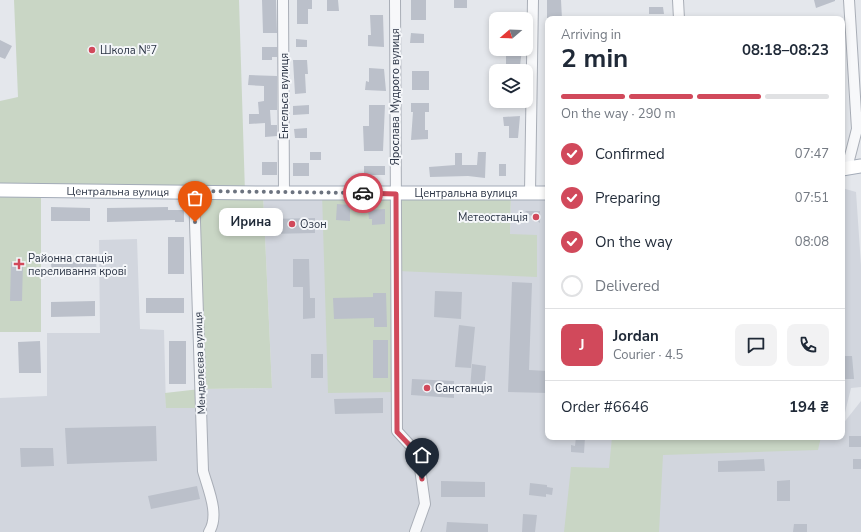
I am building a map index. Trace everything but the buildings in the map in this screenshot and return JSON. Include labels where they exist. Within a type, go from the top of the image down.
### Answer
[{"type":"main road","points":[[845,168],[861,166]]},
{"type":"main road","name":"Центральна вулиця","points":[[0,190],[396,194],[545,193]]},
{"type":"street","name":"Енгельса вулиця","points":[[283,0],[284,193]]},
{"type":"street","name":"Ярослава Мудрого вулиця","points":[[395,0],[397,432],[418,454],[425,504],[414,532]]},
{"type":"street","points":[[530,192],[533,0]]},
{"type":"street","points":[[678,0],[679,16]]},
{"type":"street","points":[[845,165],[849,160],[859,131],[849,0]]},
{"type":"street","name":"Менделєєва вулиця","points":[[194,191],[203,472],[213,509],[212,527],[209,532]]},
{"type":"shaded area","points":[[845,189],[856,192],[861,265],[861,387],[851,388],[845,413]]},
{"type":"shaded area","points":[[263,193],[322,193],[397,271],[510,234],[511,193],[545,193],[545,440],[845,440],[845,421],[861,401],[861,532],[0,532],[0,398],[47,396],[47,333],[100,333],[99,240],[137,239],[140,329],[164,330],[166,408],[201,389],[272,388]]},
{"type":"green space","points":[[14,0],[239,0],[245,193],[263,193],[272,388],[201,389],[201,408],[166,408],[165,393],[200,389],[194,192],[41,191],[41,332],[0,332],[0,101],[18,97]]},
{"type":"green space","points":[[322,193],[511,193],[510,234],[537,235],[537,277],[397,271],[397,392],[328,393]]},
{"type":"green space","points":[[612,440],[820,440],[818,450],[663,455],[659,532],[564,532],[571,467],[609,468]]},
{"type":"way so far","points":[[195,222],[194,191],[363,193]]},
{"type":"place","name":"Школа №7","points":[[92,50]]},
{"type":"place","name":"Метеостанція","points":[[536,217]]},
{"type":"place","name":"Ирина","points":[[195,222]]},
{"type":"place","name":"Озон","points":[[292,224]]},
{"type":"place","name":"Районна станція переливання крові","points":[[19,264]]},
{"type":"place","name":"Санстанція","points":[[427,388]]},
{"type":"route","points":[[363,193],[396,194],[397,432],[418,454],[422,479]]}]
